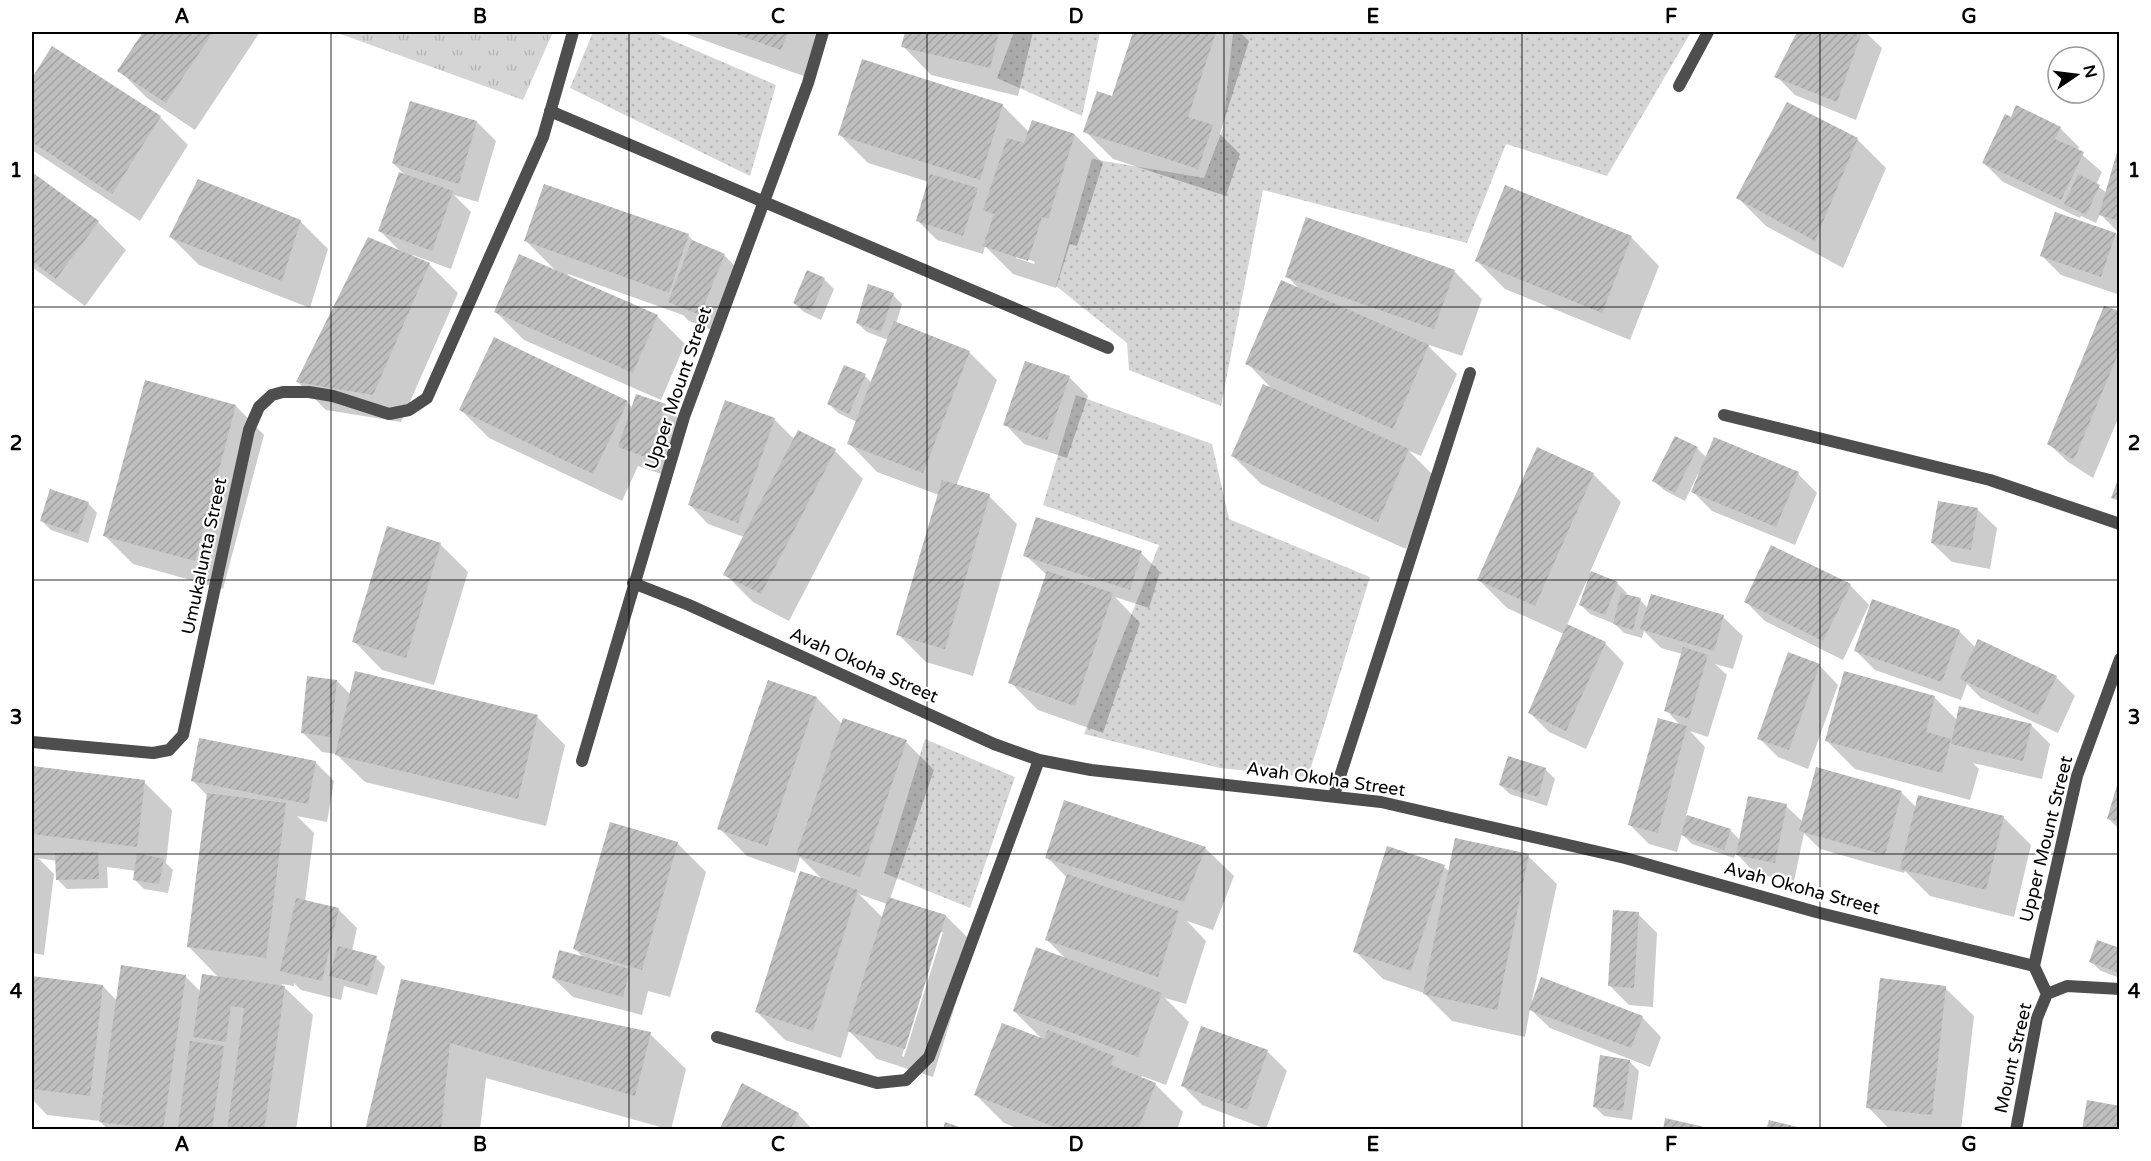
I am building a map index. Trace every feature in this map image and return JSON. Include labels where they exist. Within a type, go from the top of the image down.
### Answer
[{"type":"street","points":[[573,32],[550,111],[1108,348]]},
{"type":"street","name":"Upper Mount Street","points":[[582,761],[684,417],[808,83],[823,32]]},
{"type":"street","points":[[1679,86],[1708,32]]},
{"type":"street","name":"Umukalunta Street","points":[[32,742],[153,753],[169,750],[183,735],[249,430],[259,407],[272,395],[309,392],[333,396],[389,414],[409,410],[427,399],[543,137],[550,111]]},
{"type":"street","points":[[1334,795],[1470,373]]},
{"type":"street","points":[[1724,415],[1990,480],[2120,524]]},
{"type":"street","name":"Avah Okoha Street","points":[[633,583],[689,605],[994,744],[1039,760],[1091,770],[1334,795],[1415,809],[1625,858],[1786,904],[2034,966]]},
{"type":"street","name":"Upper Mount Street","points":[[2034,966],[2077,776],[2120,659]]},
{"type":"street","points":[[717,1037],[877,1083],[906,1080],[930,1057],[1039,760]]},
{"type":"street","points":[[2034,966],[2047,994],[2067,986],[2120,989]]},
{"type":"street","name":"Mount Street","points":[[2016,1130],[2037,1018],[2047,994]]},
{"type":"green space","points":[[335,32],[553,32],[523,100]]},
{"type":"green space","points":[[593,32],[653,32],[776,85],[750,176],[570,88]]},
{"type":"green space","points":[[1014,32],[1100,32],[1082,116],[997,78]]},
{"type":"green space","points":[[1233,32],[1691,32],[1607,176],[1506,144],[1467,243],[1263,190],[1221,406],[1129,370],[1127,343],[1056,286],[1092,159],[1204,178],[1223,128]]},
{"type":"green space","points":[[1076,395],[1212,444],[1229,519],[1370,577],[1308,777],[1220,768],[1084,734],[1159,545],[1043,505]]},
{"type":"green space","points":[[925,739],[1015,777],[970,908],[884,873]]},
{"type":"building","points":[[143,32],[213,32],[166,103],[117,71]]},
{"type":"building","points":[[729,32],[788,32],[781,50]]},
{"type":"building","points":[[905,32],[999,32],[990,68],[901,47]]},
{"type":"building","points":[[1133,32],[1216,32],[1188,117],[1213,125],[1198,169],[1083,132],[1097,91],[1112,96]]},
{"type":"building","points":[[1797,32],[1862,32],[1837,102],[1774,77]]},
{"type":"building","points":[[52,46],[161,116],[112,194],[32,142],[32,78]]},
{"type":"building","points":[[862,59],[1003,104],[980,180],[838,135]]},
{"type":"building","points":[[410,101],[477,121],[459,184],[392,163]]},
{"type":"building","points":[[1787,102],[1858,138],[1815,241],[1736,198]]},
{"type":"building","points":[[2016,105],[2061,127],[2055,139],[2084,152],[2061,200],[1982,163],[2005,114],[2011,117]]},
{"type":"building","points":[[1032,120],[1075,134],[1048,219],[1042,217],[1028,261],[983,246],[994,214],[983,210],[1007,138],[1024,143]]},
{"type":"building","points":[[2120,146],[2120,221],[2099,215]]},
{"type":"building","points":[[32,172],[99,221],[56,279],[32,261]]},
{"type":"building","points":[[399,172],[453,191],[432,251],[378,231]]},
{"type":"building","points":[[930,174],[978,188],[963,236],[916,221]]},
{"type":"building","points":[[2078,174],[2100,185],[2086,215],[2064,204]]},
{"type":"building","points":[[198,179],[301,220],[282,281],[169,237]]},
{"type":"building","points":[[544,184],[689,234],[669,293],[524,241]]},
{"type":"building","points":[[1505,185],[1632,236],[1602,313],[1475,261]]},
{"type":"building","points":[[2055,212],[2116,233],[2101,277],[2040,256]]},
{"type":"building","points":[[1306,217],[1455,270],[1434,329],[1285,277]]},
{"type":"building","points":[[368,237],[430,263],[373,395],[296,382]]},
{"type":"building","points":[[692,240],[725,254],[700,315],[668,302]]},
{"type":"building","points":[[519,254],[658,315],[633,373],[494,312]]},
{"type":"building","points":[[807,270],[825,278],[811,311],[793,303]]},
{"type":"building","points":[[1281,280],[1429,345],[1393,429],[1245,364]]},
{"type":"building","points":[[868,284],[894,293],[881,332],[856,323]]},
{"type":"building","points":[[2104,306],[2120,311],[2120,349],[2074,460],[2047,444]]},
{"type":"building","points":[[894,321],[970,351],[923,473],[847,444]]},
{"type":"building","points":[[494,337],[628,401],[593,474],[459,410]]},
{"type":"building","points":[[1025,361],[1070,376],[1047,440],[1003,425]]},
{"type":"building","points":[[844,365],[866,374],[849,414],[827,404]]},
{"type":"building","points":[[145,380],[236,405],[195,561],[103,536]]},
{"type":"building","points":[[1263,384],[1409,449],[1378,522],[1231,456]]},
{"type":"building","points":[[636,394],[666,404],[648,458],[618,447]]},
{"type":"building","points":[[725,400],[775,418],[738,523],[688,505]]},
{"type":"building","points":[[798,430],[836,449],[761,594],[723,575]]},
{"type":"building","points":[[1675,436],[1698,447],[1675,493],[1652,481]]},
{"type":"building","points":[[1714,437],[1799,472],[1776,527],[1691,492]]},
{"type":"building","points":[[1537,447],[1594,473],[1535,606],[1477,580]]},
{"type":"building","points":[[2120,474],[2120,501],[2111,498]]},
{"type":"building","points":[[942,480],[990,494],[945,649],[896,635]]},
{"type":"building","points":[[50,489],[89,502],[78,534],[40,521]]},
{"type":"building","points":[[1938,501],[1978,508],[1971,550],[1931,543]]},
{"type":"building","points":[[1036,517],[1142,551],[1130,590],[1023,556]]},
{"type":"building","points":[[387,526],[441,543],[406,658],[352,642]]},
{"type":"building","points":[[1771,545],[1851,584],[1823,641],[1744,602]]},
{"type":"building","points":[[1047,571],[1113,593],[1075,706],[1008,683]]},
{"type":"building","points":[[1591,571],[1618,582],[1605,615],[1579,605]]},
{"type":"building","points":[[1621,593],[1641,598],[1633,630],[1613,624]]},
{"type":"building","points":[[1651,594],[1724,615],[1714,651],[1640,629]]},
{"type":"building","points":[[1872,599],[1960,630],[1942,682],[1854,651]]},
{"type":"building","points":[[1567,624],[1606,642],[1566,731],[1528,713]]},
{"type":"building","points":[[1978,639],[2057,676],[2038,715],[1960,679]]},
{"type":"building","points":[[1683,647],[1708,655],[1689,719],[1664,711]]},
{"type":"building","points":[[1788,652],[1820,664],[1789,750],[1757,739]]},
{"type":"building","points":[[355,671],[538,715],[518,799],[335,755]]},
{"type":"building","points":[[1844,671],[1935,696],[1926,732],[1951,739],[1942,773],[1825,741]]},
{"type":"building","points":[[307,676],[337,680],[331,737],[301,733]]},
{"type":"building","points":[[768,680],[817,697],[767,846],[717,829]]},
{"type":"building","points":[[1959,706],[2032,724],[2023,761],[1951,744]]},
{"type":"building","points":[[843,718],[907,740],[860,877],[796,855]]},
{"type":"building","points":[[1658,718],[1687,726],[1658,833],[1628,825]]},
{"type":"building","points":[[199,738],[316,761],[308,804],[191,781]]},
{"type":"building","points":[[1508,756],[1546,768],[1538,797],[1499,785]]},
{"type":"building","points":[[32,766],[145,780],[137,847],[32,834]]},
{"type":"building","points":[[1816,767],[1902,791],[1885,855],[1799,831]]},
{"type":"building","points":[[2120,775],[2120,822],[2107,819]]},
{"type":"building","points":[[207,793],[286,803],[266,958],[187,947]]},
{"type":"building","points":[[1918,795],[2004,816],[1986,890],[1900,869]]},
{"type":"building","points":[[1748,796],[1787,804],[1775,863],[1736,855]]},
{"type":"building","points":[[1064,800],[1206,847],[1184,902],[1045,858]]},
{"type":"building","points":[[1687,815],[1731,829],[1724,850],[1681,835]]},
{"type":"building","points":[[610,822],[678,842],[642,970],[573,949]]},
{"type":"building","points":[[1455,838],[1529,854],[1497,1010],[1423,994]]},
{"type":"building","points":[[1387,846],[1445,865],[1411,971],[1353,952]]},
{"type":"building","points":[[98,852],[99,879],[56,880],[55,853]]},
{"type":"building","points":[[32,853],[35,853],[33,870],[32,870]]},
{"type":"building","points":[[137,853],[164,859],[159,884],[133,880]]},
{"type":"building","points":[[800,871],[858,890],[813,1031],[755,1012]]},
{"type":"building","points":[[1067,874],[1179,911],[1158,977],[1045,940]]},
{"type":"building","points":[[888,897],[946,915],[905,1049],[847,1031]]},
{"type":"building","points":[[296,898],[339,908],[322,981],[280,971]]},
{"type":"building","points":[[1613,910],[1639,912],[1634,988],[1608,986]]},
{"type":"building","points":[[2097,940],[2120,948],[2120,973],[2089,962]]},
{"type":"building","points":[[338,946],[377,956],[368,986],[329,976]]},
{"type":"building","points":[[1036,947],[1162,993],[1138,1057],[1013,1011]]},
{"type":"building","points":[[559,950],[630,969],[623,997],[552,978]]},
{"type":"building","points":[[121,965],[186,975],[163,1130],[99,1122]]},
{"type":"building","points":[[202,974],[285,986],[264,1130],[227,1130],[244,1008],[231,1006],[226,1042],[193,1037]]},
{"type":"building","points":[[32,976],[103,985],[90,1096],[32,1089]]},
{"type":"building","points":[[1541,977],[1643,1016],[1631,1048],[1529,1010]]},
{"type":"building","points":[[1880,978],[1946,986],[1932,1115],[1866,1108]]},
{"type":"building","points":[[401,979],[651,1032],[635,1096],[450,1043],[441,1130],[365,1130]]},
{"type":"building","points":[[1002,1023],[1044,1039],[1048,1030],[1114,1056],[1111,1065],[1156,1083],[1138,1130],[1062,1130],[974,1095]]},
{"type":"building","points":[[1201,1026],[1268,1050],[1247,1110],[1181,1086]]},
{"type":"building","points":[[190,1041],[224,1046],[212,1130],[178,1127]]},
{"type":"building","points":[[1600,1055],[1630,1060],[1623,1111],[1593,1107]]},
{"type":"building","points":[[742,1083],[799,1113],[790,1130],[719,1130]]},
{"type":"building","points":[[2087,1100],[2120,1106],[2120,1130],[2082,1130]]},
{"type":"building","points":[[1665,1118],[1713,1129],[1713,1130],[1663,1130]]},
{"type":"building","points":[[1769,1120],[1806,1129],[1806,1130],[1766,1130]]},
{"type":"building","points":[[945,1122],[965,1129],[965,1130],[943,1130]]}]
